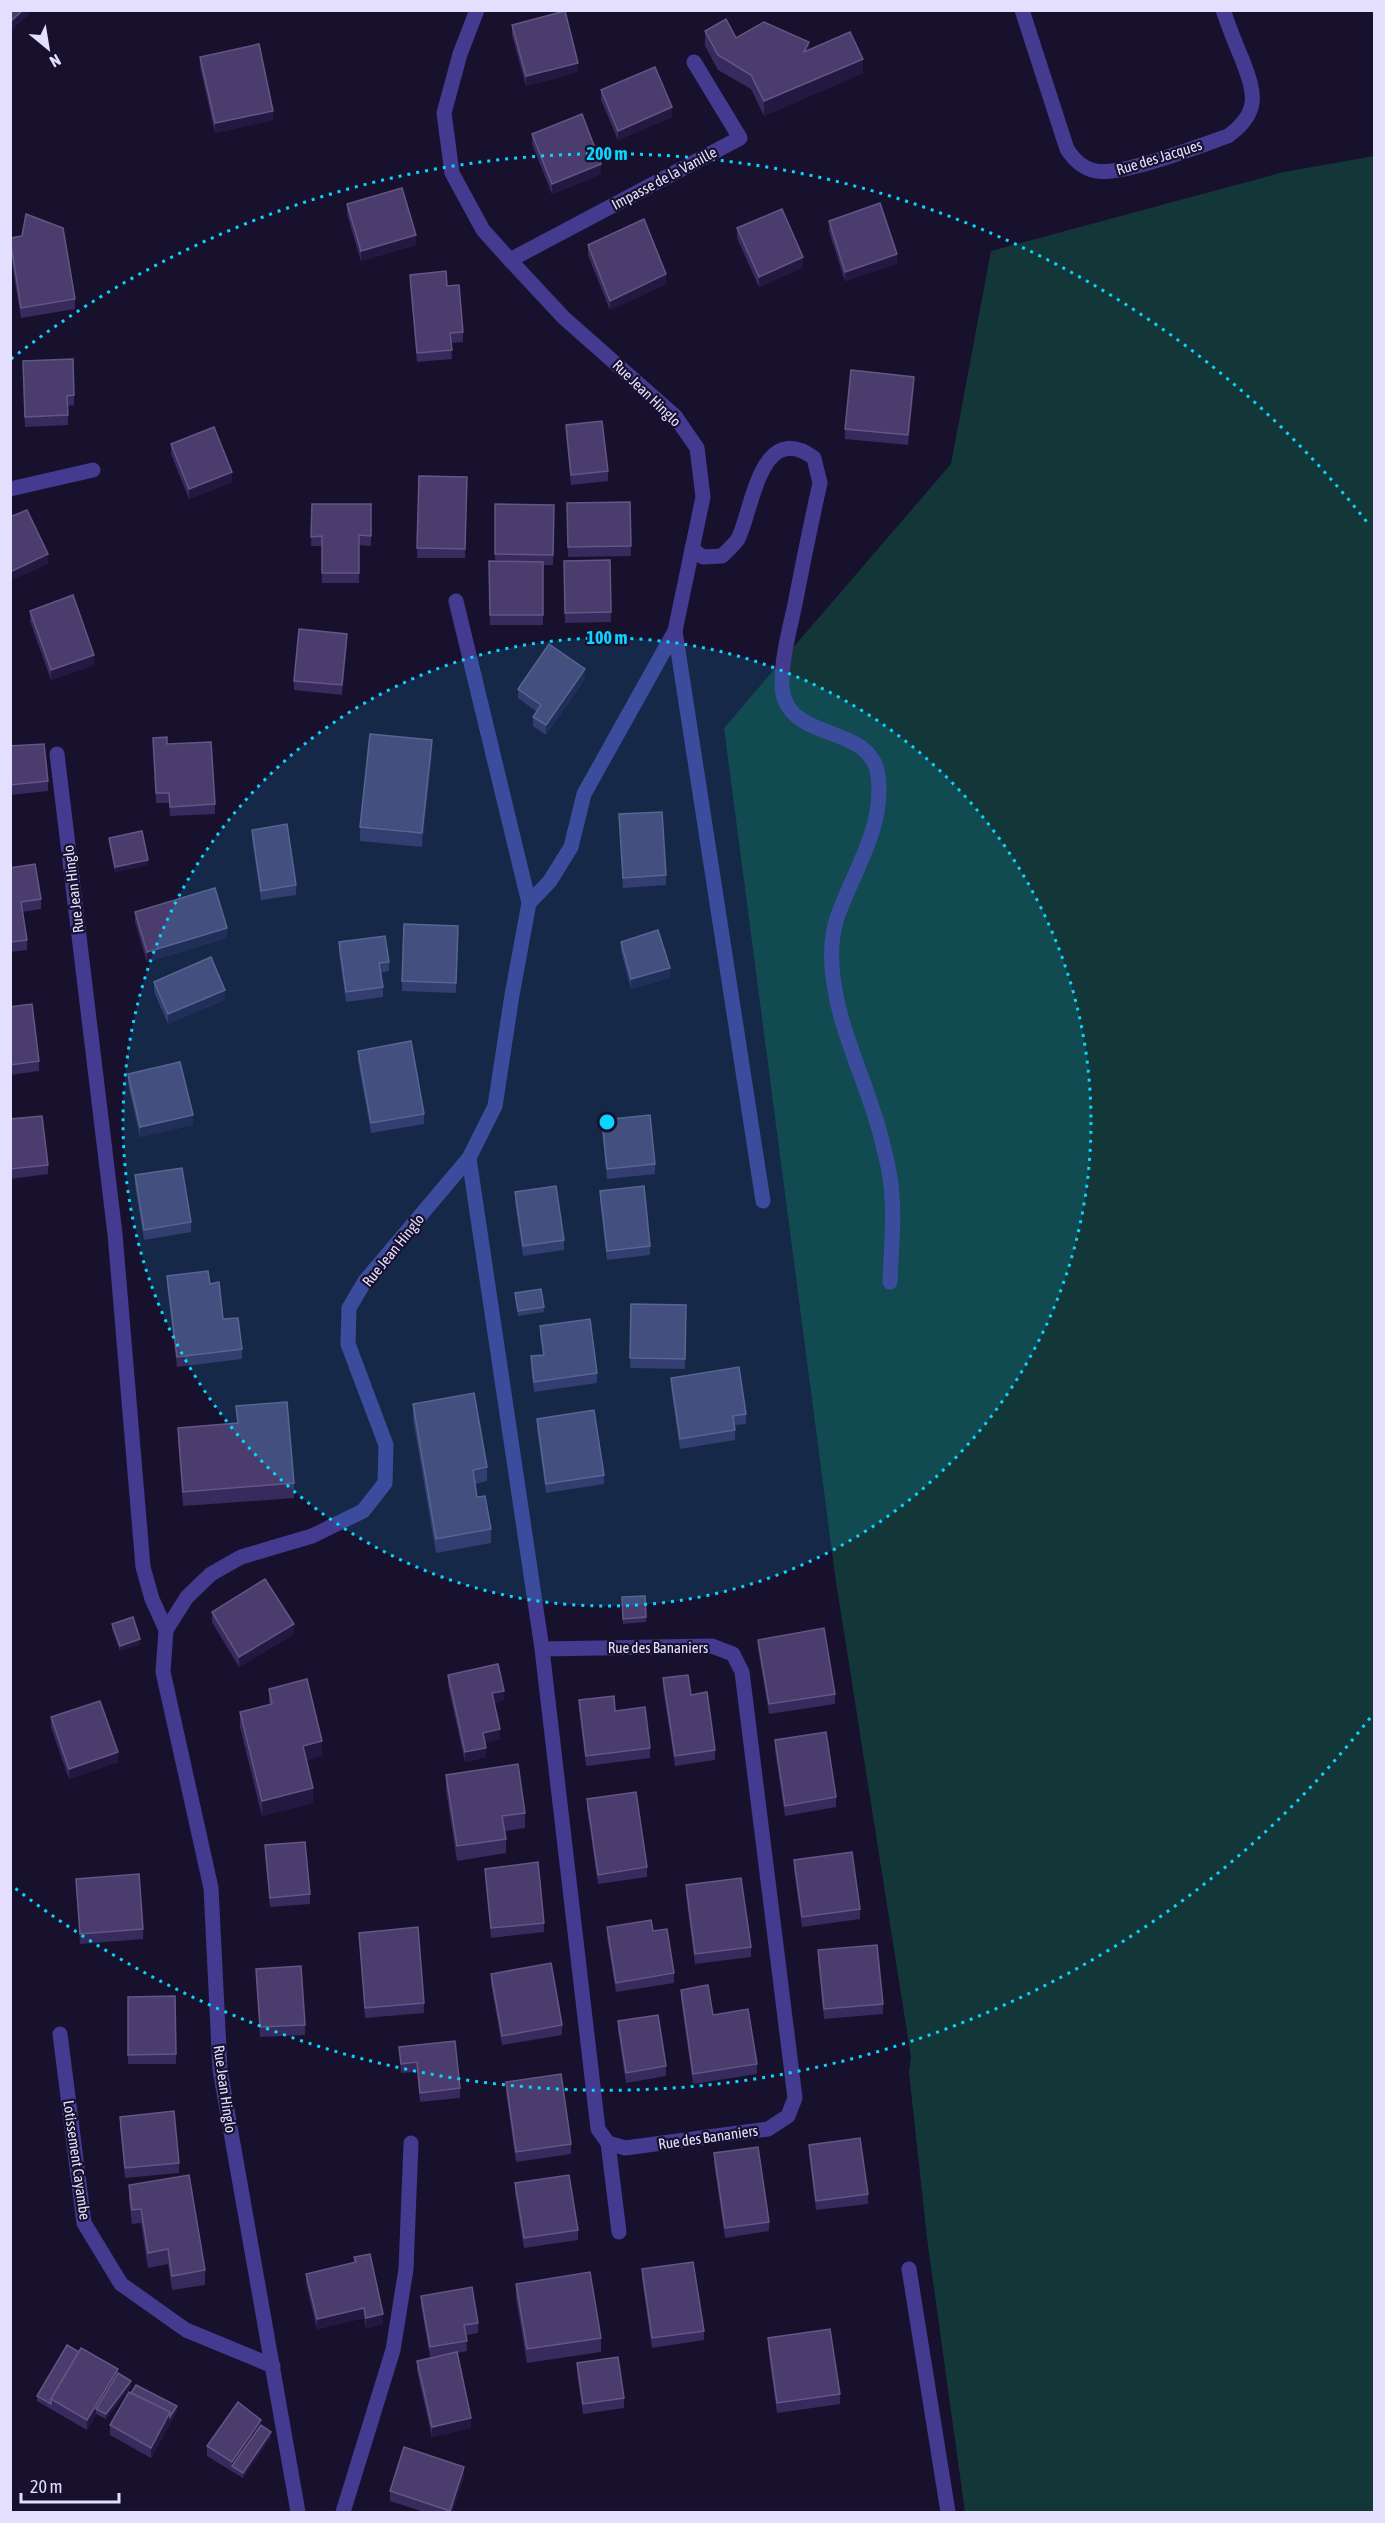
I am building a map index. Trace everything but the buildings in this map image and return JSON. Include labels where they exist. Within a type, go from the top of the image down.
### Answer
[{"type":"street","name":"Rue Jean Hinglo","points":[[477,10],[460,54],[444,112],[452,173],[483,231],[564,318],[675,416],[697,448],[703,496],[675,631],[584,794],[571,847],[550,881],[529,903]]},
{"type":"street","name":"Rue des Jacques","points":[[1022,10],[1067,149],[1075,161],[1086,168],[1112,172],[1228,136],[1241,126],[1254,101],[1252,87],[1223,10]]},
{"type":"street","name":"Impasse de la Vanille","points":[[510,260],[740,138],[694,62]]},
{"type":"street","points":[[692,549],[704,557],[722,556],[737,540],[756,482],[770,458],[789,448],[801,449],[814,458],[819,483],[783,663],[784,698],[792,710],[810,726],[855,743],[869,755],[878,775],[877,806],[871,837],[837,918],[832,944],[832,969],[847,1035],[881,1137],[891,1187],[890,1281]]},
{"type":"street","points":[[10,489],[93,470]]},
{"type":"street","name":"Rue Jean Hinglo","points":[[298,2512],[220,2070],[211,1888],[162,1672],[166,1630],[187,1597],[211,1574],[241,1557],[312,1536],[363,1512],[386,1483],[386,1445],[348,1344],[349,1308],[365,1281],[469,1158],[495,1106],[529,903],[456,601]]},
{"type":"street","points":[[675,631],[763,1201]]},
{"type":"street","name":"Rue Jean Hinglo","points":[[57,754],[115,1234],[143,1567],[152,1599],[166,1630]]},
{"type":"street","points":[[469,1158],[542,1648],[598,2129],[608,2143],[620,2232]]},
{"type":"street","name":"Rue des Bananiers","points":[[542,1648],[712,1646],[733,1654],[742,1672],[795,2098],[788,2116],[768,2130],[625,2148],[608,2143]]},
{"type":"street","name":"Lotissement Cayambe","points":[[60,2034],[84,2223],[121,2284],[186,2330],[273,2366]]},
{"type":"street","points":[[343,2512],[393,2350],[406,2269],[411,2143]]},
{"type":"street","points":[[909,2269],[948,2512]]},
{"type":"green space","points":[[1374,156],[1374,2512],[965,2512],[927,2238],[909,2072],[911,2057],[835,1575],[724,728],[951,464],[991,251],[1284,172]]}]
